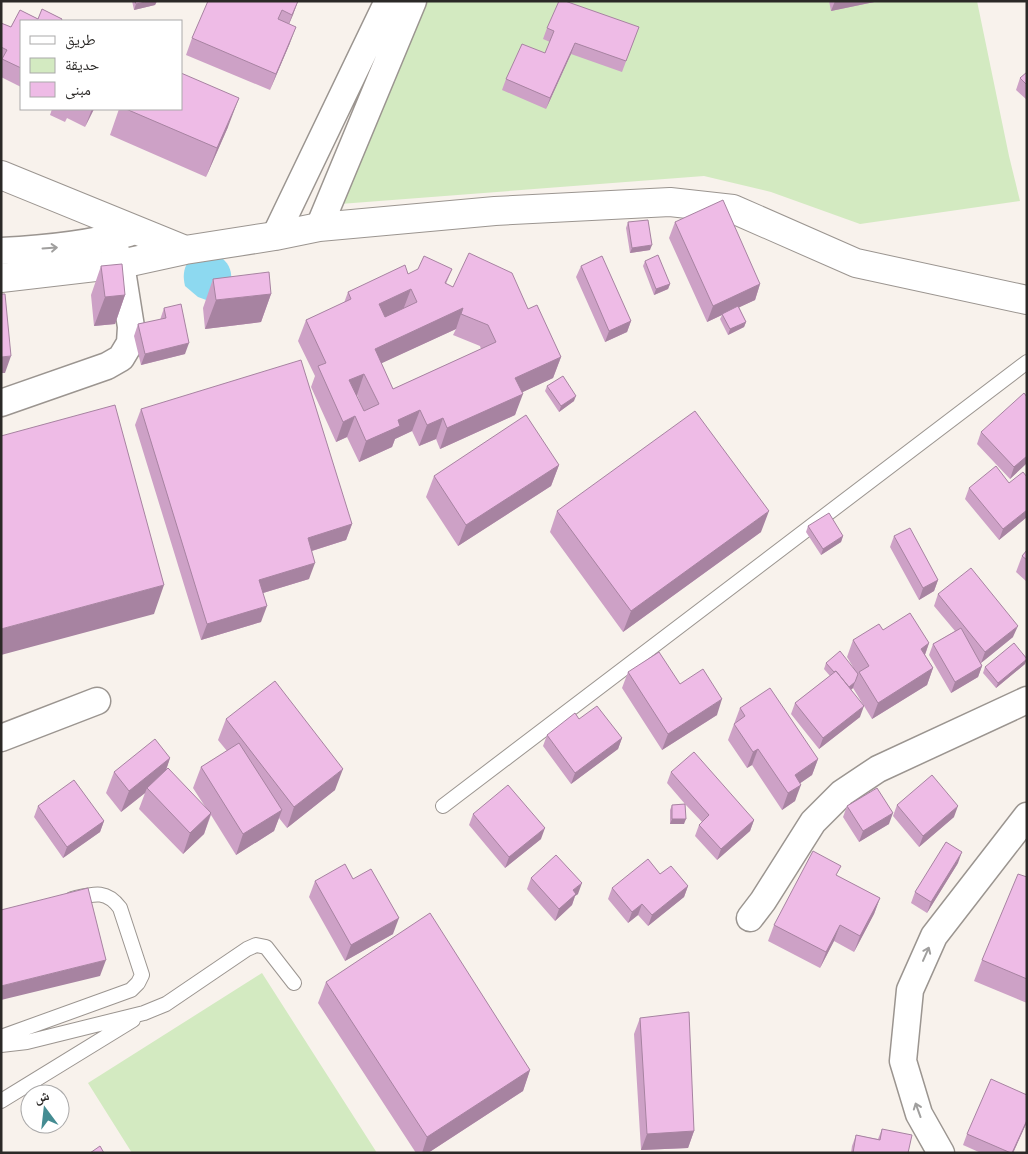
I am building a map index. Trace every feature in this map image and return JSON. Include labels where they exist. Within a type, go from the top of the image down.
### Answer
[{"type":"street","points":[[275,236],[388,1]]},
{"type":"street","points":[[320,226],[413,1]]},
{"type":"street","points":[[1,175],[185,250]]},
{"type":"street","points":[[1,278],[121,264],[185,250],[275,236],[320,226],[495,211],[670,202],[733,209],[856,263],[1027,300]]},
{"type":"street","points":[[1,251],[61,247],[138,231]]},
{"type":"street","points":[[1,404],[107,366],[121,358],[130,342],[131,327],[121,264],[111,238]]},
{"type":"street","points":[[1,738],[97,700]]},
{"type":"street","points":[[750,918],[763,901],[813,822],[842,793],[878,769],[1027,700]]},
{"type":"street","points":[[941,1153],[919,1114],[903,1061],[910,990],[934,936],[1027,816]]},
{"type":"lane","points":[[443,806],[1027,362]]},
{"type":"lane","points":[[1,1037],[131,990],[138,983],[142,975],[120,908],[114,900],[104,895],[94,894],[57,902]]},
{"type":"lane","points":[[1,1045],[27,1042],[144,1013],[166,1004],[247,949],[256,945],[266,947],[294,983]]},
{"type":"lane","points":[[1,1101],[144,1013]]},
{"type":"green space","points":[[419,1],[977,1],[1020,201],[860,224],[771,192],[704,176],[340,204]]},
{"type":"green space","points":[[262,973],[377,1153],[132,1153],[88,1083]]},
{"type":"water","points":[[222,258],[230,269],[231,282],[209,301],[198,297],[185,286],[184,274],[188,262]]},
{"type":"building","points":[[135,1],[150,1],[136,4]]},
{"type":"building","points":[[208,1],[298,1],[292,15],[282,10],[278,19],[296,27],[276,74],[192,38]]},
{"type":"building","points":[[559,1],[565,1],[639,27],[626,61],[575,43],[550,98],[506,79],[522,44],[545,53],[554,31],[547,28]]},
{"type":"building","points":[[42,9],[62,19],[20,20],[20,68],[2,59],[7,50],[1,47],[1,23],[11,27],[20,10],[38,19]]},
{"type":"building","points":[[1027,72],[1027,85],[1020,78]]},
{"type":"building","points":[[182,73],[239,98],[217,148],[128,110],[182,110]]},
{"type":"building","points":[[723,200],[760,284],[713,306],[675,222]]},
{"type":"building","points":[[648,220],[652,245],[632,248],[628,222]]},
{"type":"building","points":[[469,253],[512,273],[528,309],[537,305],[561,357],[515,378],[523,394],[447,428],[443,418],[427,425],[420,410],[398,420],[400,426],[366,441],[355,416],[343,422],[318,366],[326,363],[306,320],[351,299],[348,292],[405,265],[408,274],[418,269],[424,256],[452,269],[445,283],[453,287]],"holes":[[[411,289],[417,302],[385,317],[379,304]],[[463,308],[461,314],[488,325],[496,342],[393,389],[375,349]],[[364,374],[379,404],[364,411],[349,380]]]},
{"type":"building","points":[[658,255],[670,284],[656,289],[645,261]]},
{"type":"building","points":[[602,256],[631,321],[609,331],[581,266]]},
{"type":"building","points":[[122,264],[125,295],[105,297],[101,266]]},
{"type":"building","points":[[269,272],[271,294],[216,300],[213,279]]},
{"type":"building","points":[[1,294],[5,294],[11,356],[1,357]]},
{"type":"building","points":[[181,304],[189,343],[145,354],[138,324],[166,318],[164,308]]},
{"type":"building","points":[[738,306],[746,322],[730,329],[722,314]]},
{"type":"building","points":[[301,360],[352,524],[308,538],[315,563],[259,580],[267,606],[207,624],[141,409]]},
{"type":"building","points":[[563,376],[576,396],[561,406],[547,386]]},
{"type":"building","points":[[1024,393],[1027,397],[1027,456],[1014,467],[981,432]]},
{"type":"building","points":[[115,405],[164,585],[1,629],[1,436]]},
{"type":"building","points":[[695,411],[769,511],[631,611],[557,511]]},
{"type":"building","points":[[526,415],[559,465],[466,525],[434,476]]},
{"type":"building","points":[[996,466],[1009,483],[1023,472],[1027,477],[1027,510],[1003,529],[969,488]]},
{"type":"building","points":[[829,513],[843,536],[823,549],[808,526]]},
{"type":"building","points":[[910,528],[938,580],[923,588],[894,536]]},
{"type":"building","points":[[1027,550],[1027,560],[1022,556]]},
{"type":"building","points":[[971,568],[1018,626],[985,652],[938,594]]},
{"type":"building","points":[[910,613],[929,643],[921,649],[933,668],[878,703],[859,672],[869,666],[853,640],[879,624],[883,630]]},
{"type":"building","points":[[961,628],[982,666],[955,682],[933,644]]},
{"type":"building","points":[[1014,643],[1027,659],[998,683],[985,667]]},
{"type":"building","points":[[840,651],[858,674],[855,682],[849,687],[836,671],[834,672],[826,663]]},
{"type":"building","points":[[659,652],[680,684],[703,669],[722,699],[668,734],[628,672]]},
{"type":"building","points":[[836,671],[864,706],[823,738],[795,703]]},
{"type":"building","points":[[275,681],[343,769],[294,807],[226,719]]},
{"type":"building","points":[[770,688],[818,759],[795,775],[801,785],[788,793],[758,749],[753,752],[734,724],[745,716],[740,708]]},
{"type":"building","points":[[597,706],[622,738],[575,773],[547,735],[575,713],[579,719]]},
{"type":"building","points":[[155,739],[170,758],[129,791],[114,772]]},
{"type":"building","points":[[239,743],[282,810],[243,834],[201,767]]},
{"type":"building","points":[[694,752],[754,820],[721,849],[699,825],[709,815],[671,772]]},
{"type":"building","points":[[168,768],[211,813],[190,833],[147,788]]},
{"type":"building","points":[[932,775],[958,806],[923,836],[897,805]]},
{"type":"building","points":[[74,780],[104,821],[67,847],[38,806]]},
{"type":"building","points":[[508,785],[545,828],[509,857],[473,814]]},
{"type":"building","points":[[877,788],[893,813],[863,831],[847,806]]},
{"type":"building","points":[[685,804],[686,819],[672,819],[672,805]]},
{"type":"building","points":[[946,842],[962,852],[931,902],[915,892]]},
{"type":"building","points":[[813,851],[841,866],[836,875],[880,898],[860,936],[840,925],[826,952],[774,925]]},
{"type":"building","points":[[556,855],[582,883],[573,890],[576,894],[559,909],[531,878]]},
{"type":"building","points":[[648,859],[660,874],[671,866],[688,886],[652,915],[642,904],[632,912],[612,888]]},
{"type":"building","points":[[345,864],[353,879],[371,869],[399,918],[351,945],[315,881]]},
{"type":"building","points":[[1018,874],[1027,877],[1027,979],[982,960]]},
{"type":"building","points":[[88,888],[106,960],[1,986],[1,910]]},
{"type":"building","points":[[430,913],[530,1070],[427,1137],[326,982]]},
{"type":"building","points":[[689,1012],[694,1131],[647,1134],[640,1018]]},
{"type":"building","points":[[991,1079],[1027,1095],[1027,1120],[1012,1153],[967,1134]]},
{"type":"building","points":[[882,1129],[912,1135],[908,1153],[853,1153],[856,1135],[880,1140]]},
{"type":"building","points":[[100,1146],[104,1153],[90,1153]]}]
